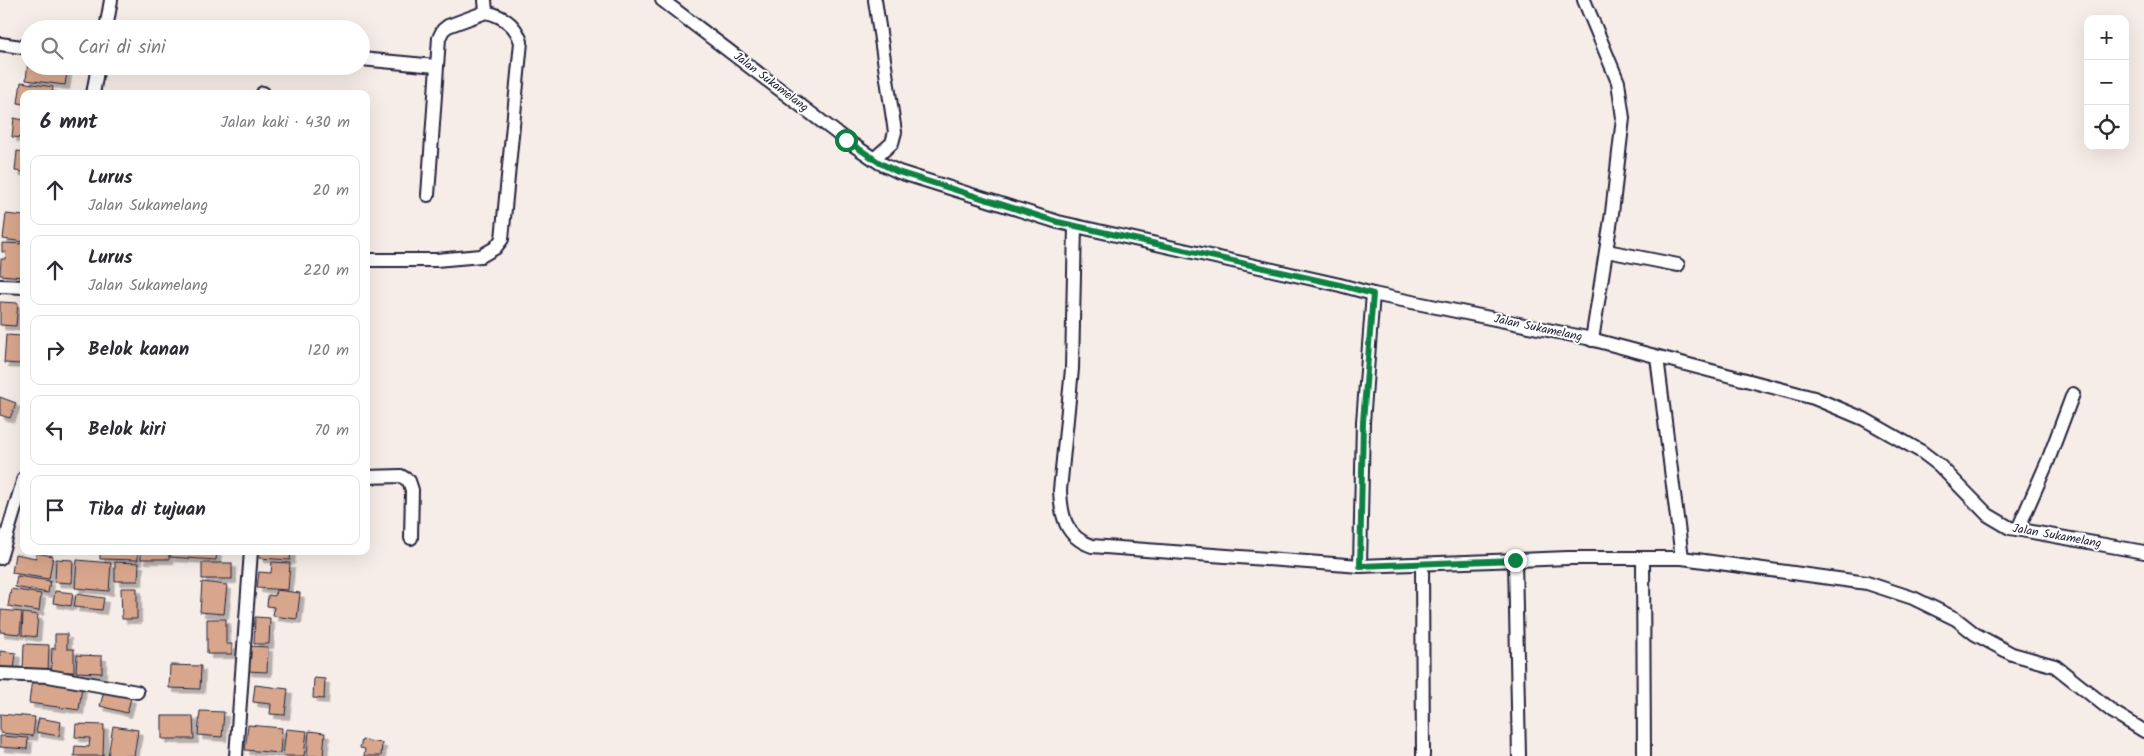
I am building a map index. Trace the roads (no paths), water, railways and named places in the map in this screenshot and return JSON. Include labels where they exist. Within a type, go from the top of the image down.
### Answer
[{"type":"street","points":[[107,20],[110,0]]},
{"type":"street","name":"Jalan Sukamelang","points":[[662,0],[877,161],[898,172],[1075,226],[1373,294],[1592,340],[1814,398],[1864,419],[1922,452],[1939,465],[1988,515],[2010,528],[2144,552]]},
{"type":"street","points":[[875,0],[895,132],[892,143],[877,161]]},
{"type":"street","points":[[1584,0],[1615,76],[1622,100],[1623,118],[1607,251],[1592,340]]},
{"type":"street","points":[[370,260],[436,260],[481,256],[495,248],[502,239],[521,42],[511,25],[486,6],[443,30],[439,38],[428,195]]},
{"type":"street","points":[[0,44],[20,47]]},
{"type":"street","points":[[370,60],[436,66]]},
{"type":"street","points":[[94,90],[96,75]]},
{"type":"street","points":[[1075,226],[1072,369],[1060,490],[1063,515],[1072,534],[1081,542],[1092,546],[1360,566],[1515,560],[1682,558],[1866,583],[1913,598],[1956,619],[1992,644],[2012,654],[2055,666],[2113,712],[2144,731]]},
{"type":"street","points":[[1607,251],[1678,265]]},
{"type":"street","points":[[0,286],[20,287]]},
{"type":"street","points":[[1360,566],[1363,422],[1373,294]]},
{"type":"street","points":[[1657,357],[1682,558]]},
{"type":"street","points":[[2018,529],[2047,463],[2073,394]]},
{"type":"street","points":[[370,478],[401,476],[409,481],[412,490],[411,538]]},
{"type":"street","points":[[0,558],[20,491]]},
{"type":"street","points":[[236,756],[251,555]]},
{"type":"street","points":[[1643,558],[1644,756]]},
{"type":"street","points":[[1515,560],[1519,756]]},
{"type":"street","points":[[1422,564],[1422,756]]},
{"type":"street","points":[[0,674],[48,676],[137,692]]}]
